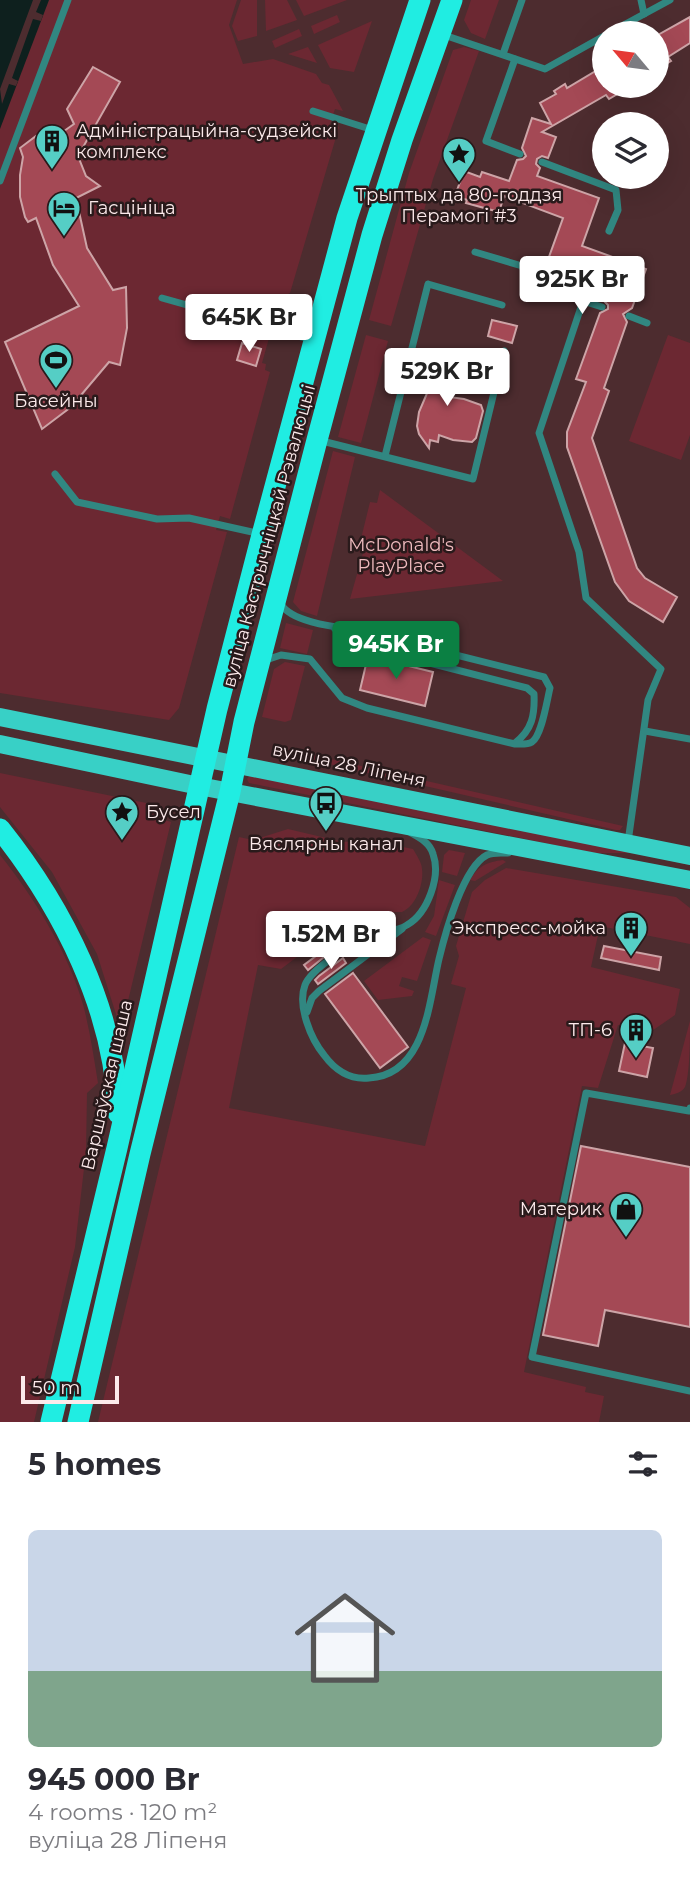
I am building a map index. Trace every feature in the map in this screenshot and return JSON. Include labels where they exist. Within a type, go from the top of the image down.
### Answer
[{"type":"highway","name":"вуліца Кастрычніцкай Рэвалюцыі","points":[[205,758],[347,218],[420,0]]},
{"type":"highway","name":"вуліца Кастрычніцкай Рэвалюцыі","points":[[235,763],[372,235],[402,140],[452,0]]},
{"type":"highway","name":"Варшаўская шаша","points":[[51,1422],[117,1148],[205,758]]},
{"type":"highway","points":[[78,1422],[235,763]]},
{"type":"highway","points":[[0,829],[27,864],[52,905],[74,948],[101,1014],[116,1086],[117,1148]]},
{"type":"main road","name":"вуліца 28 Ліпеня","points":[[0,717],[690,856]]},
{"type":"main road","points":[[0,744],[199,786],[690,880]]},
{"type":"lane","points":[[0,181],[68,0]]},
{"type":"lane","points":[[503,54],[522,0]]},
{"type":"lane","points":[[641,0],[644,14]]},
{"type":"lane","points":[[631,21],[670,0]]},
{"type":"lane","points":[[441,34],[545,69],[592,43]]},
{"type":"lane","points":[[515,59],[486,141],[520,154]]},
{"type":"lane","points":[[313,111],[375,131]]},
{"type":"lane","points":[[542,162],[616,190],[618,210],[609,231]]},
{"type":"lane","points":[[475,252],[522,265],[529,284],[602,307]]},
{"type":"lane","points":[[385,456],[428,284],[502,305]]},
{"type":"lane","points":[[162,298],[313,340]]},
{"type":"lane","points":[[583,301],[539,433],[579,552],[586,598],[661,669],[649,700],[628,842]]},
{"type":"lane","points":[[629,316],[647,323]]},
{"type":"lane","points":[[317,440],[473,479],[504,351]]},
{"type":"lane","points":[[55,474],[77,502],[157,519],[189,518],[262,535]]},
{"type":"lane","points":[[260,663],[281,655],[310,659],[342,698],[367,708],[515,744],[533,742],[538,734],[550,688],[544,677],[292,615],[284,609],[277,597]]},
{"type":"lane","points":[[332,627],[353,642],[370,648],[527,688],[534,694],[535,710],[526,734],[515,744]]},
{"type":"lane","points":[[645,731],[690,738]]},
{"type":"lane","points":[[308,1022],[308,1009],[315,994],[405,927],[420,912],[429,896],[434,878],[434,854],[419,837],[353,815]]},
{"type":"lane","points":[[405,927],[365,937],[312,974],[306,983],[303,994],[308,1022],[318,1048],[340,1071],[358,1078],[389,1073],[407,1058],[420,1038],[444,941],[465,883],[475,864],[491,853],[560,855]]},
{"type":"lane","points":[[690,1108],[690,1111],[586,1093],[532,1357],[690,1391]]},
{"type":"green space","points":[[0,0],[237,0],[229,25],[243,64],[273,59],[316,74],[322,83],[329,85],[343,111],[335,109],[330,124],[339,127],[290,293],[280,299],[262,363],[266,364],[265,370],[270,372],[230,519],[220,516],[216,530],[227,532],[179,708],[169,720],[0,693]]},
{"type":"green space","points":[[241,0],[257,0],[257,36],[238,41],[232,26]]},
{"type":"green space","points":[[265,0],[287,0],[297,20],[266,31]]},
{"type":"green space","points":[[296,0],[347,0],[304,16]]},
{"type":"green space","points":[[471,0],[499,0],[485,39],[471,33],[464,20]]},
{"type":"green space","points":[[337,15],[340,22],[314,34],[311,26]]},
{"type":"green space","points":[[372,21],[354,72],[330,68],[318,45]]},
{"type":"green space","points":[[299,29],[302,36],[275,48],[272,41]]},
{"type":"green space","points":[[308,47],[317,63],[288,54]]},
{"type":"green space","points":[[464,47],[479,51],[433,179],[391,326],[369,320],[409,173],[453,50]]},
{"type":"green space","points":[[366,335],[388,341],[361,443],[338,437]]},
{"type":"green space","points":[[668,335],[690,343],[690,435],[681,460],[629,441]]},
{"type":"green space","points":[[333,451],[355,457],[317,616],[301,611],[293,602]]},
{"type":"green space","name":"McDonald's PlayPlace","points":[[380,490],[503,581],[350,599],[363,553],[358,551],[370,502],[377,503]]},
{"type":"green space","points":[[286,623],[313,630],[307,654],[280,648]]},
{"type":"green space","points":[[285,662],[305,666],[291,720],[285,722],[262,717],[274,669]]},
{"type":"green space","points":[[278,747],[623,826],[616,830],[277,752]]},
{"type":"green space","points":[[0,773],[156,805],[165,820],[171,822],[121,1030],[97,954],[52,872],[0,807]]},
{"type":"green space","points":[[250,775],[690,859],[690,865],[633,853],[594,853],[249,783],[247,779]]},
{"type":"green space","points":[[288,829],[343,842],[369,840],[413,849],[422,867],[422,881],[415,900],[402,912],[355,913],[281,969],[258,965],[229,1108],[425,1146],[466,988],[451,984],[459,956],[456,946],[472,892],[485,880],[506,868],[676,897],[690,908],[690,944],[600,926],[591,967],[680,989],[675,1015],[649,1033],[618,1025],[598,1088],[582,1086],[524,1372],[586,1387],[585,1392],[604,1396],[599,1422],[98,1422],[239,837],[253,840]]},
{"type":"green space","points":[[449,850],[465,853],[457,876],[442,872],[444,855]]},
{"type":"green space","points":[[0,855],[50,927],[70,968],[84,1008],[98,1083],[87,1093],[86,1151],[75,1247],[34,1422],[0,1422]]},
{"type":"green space","points":[[503,860],[506,862],[475,881],[470,880],[476,871],[484,866]]},
{"type":"green space","points":[[439,880],[455,885],[436,936],[425,932],[434,916]]},
{"type":"green space","points":[[423,937],[431,940],[417,981],[402,977],[399,986],[414,991],[412,996],[378,1000],[364,981]]},
{"type":"green space","points":[[690,1021],[687,1081],[682,1090],[670,1095]]},
{"type":"water","points":[[0,0],[49,0],[0,129]]},
{"type":"pier","points":[[33,0],[41,0],[36,12],[43,15],[41,21],[33,19],[12,78],[18,81],[16,86],[9,84],[2,104],[0,89]]},
{"type":"building","points":[[690,17],[690,43],[669,56],[669,29]]},
{"type":"building","points":[[93,67],[120,82],[78,156],[86,176],[100,186],[76,198],[87,248],[113,290],[126,287],[127,328],[120,365],[109,362],[71,407],[42,429],[5,342],[79,306],[53,265],[36,218],[28,222],[25,217],[20,197],[23,157],[20,148],[40,133],[47,143],[74,124],[67,109]]},
{"type":"building","points":[[592,73],[592,98],[601,98],[542,132],[556,137],[548,158],[542,156],[537,159],[536,164],[540,168],[537,176],[599,198],[582,246],[646,269],[632,308],[623,314],[627,322],[604,388],[609,391],[592,438],[637,568],[645,578],[677,597],[663,622],[629,601],[615,582],[567,447],[567,432],[586,382],[576,379],[600,313],[608,309],[604,301],[608,290],[545,268],[563,218],[504,196],[499,212],[466,203],[467,200],[455,196],[464,171],[480,177],[482,172],[509,181],[517,160],[526,156],[522,148],[532,118],[551,124],[540,103],[556,94],[554,91],[565,84],[567,88]]},
{"type":"building","points":[[492,320],[517,326],[512,343],[488,336]]},
{"type":"building","points":[[242,343],[261,349],[256,366],[237,360]]},
{"type":"building","points":[[434,354],[455,358],[449,397],[481,405],[483,411],[476,438],[472,442],[439,435],[438,442],[430,440],[429,448],[419,434],[419,412],[428,391]]},
{"type":"building","points":[[368,656],[433,672],[425,706],[360,690]]},
{"type":"building","points":[[332,944],[335,948],[308,970],[304,965]]},
{"type":"building","name":"Экспресс-мойка","points":[[604,946],[661,957],[659,970],[601,958]]},
{"type":"building","points":[[343,958],[346,963],[318,984],[315,980]]},
{"type":"building","points":[[353,973],[408,1047],[380,1068],[325,994]]},
{"type":"building","name":"ТП-6","points":[[625,1043],[653,1048],[647,1077],[619,1071]]},
{"type":"building","name":"Материк","points":[[581,1146],[690,1167],[690,1327],[605,1310],[598,1346],[543,1335]]},
{"type":"place","name":"Адміністрацыйна-судзейскі комплекс","points":[[52,171]]},
{"type":"place","name":"Трыптых да 80-годдзя Перамогі #3","points":[[459,184]]},
{"type":"place","name":"Гасцініца","points":[[64,238]]},
{"type":"place","name":"Басейны","points":[[56,390]]},
{"type":"place","name":"Вяслярны канал","points":[[326,833]]},
{"type":"place","name":"Бусел","points":[[122,842]]},
{"type":"place","name":"Экспресс-мойка","points":[[631,958]]},
{"type":"place","name":"ТП-6","points":[[636,1060]]},
{"type":"place","name":"Материк","points":[[626,1239]]}]
